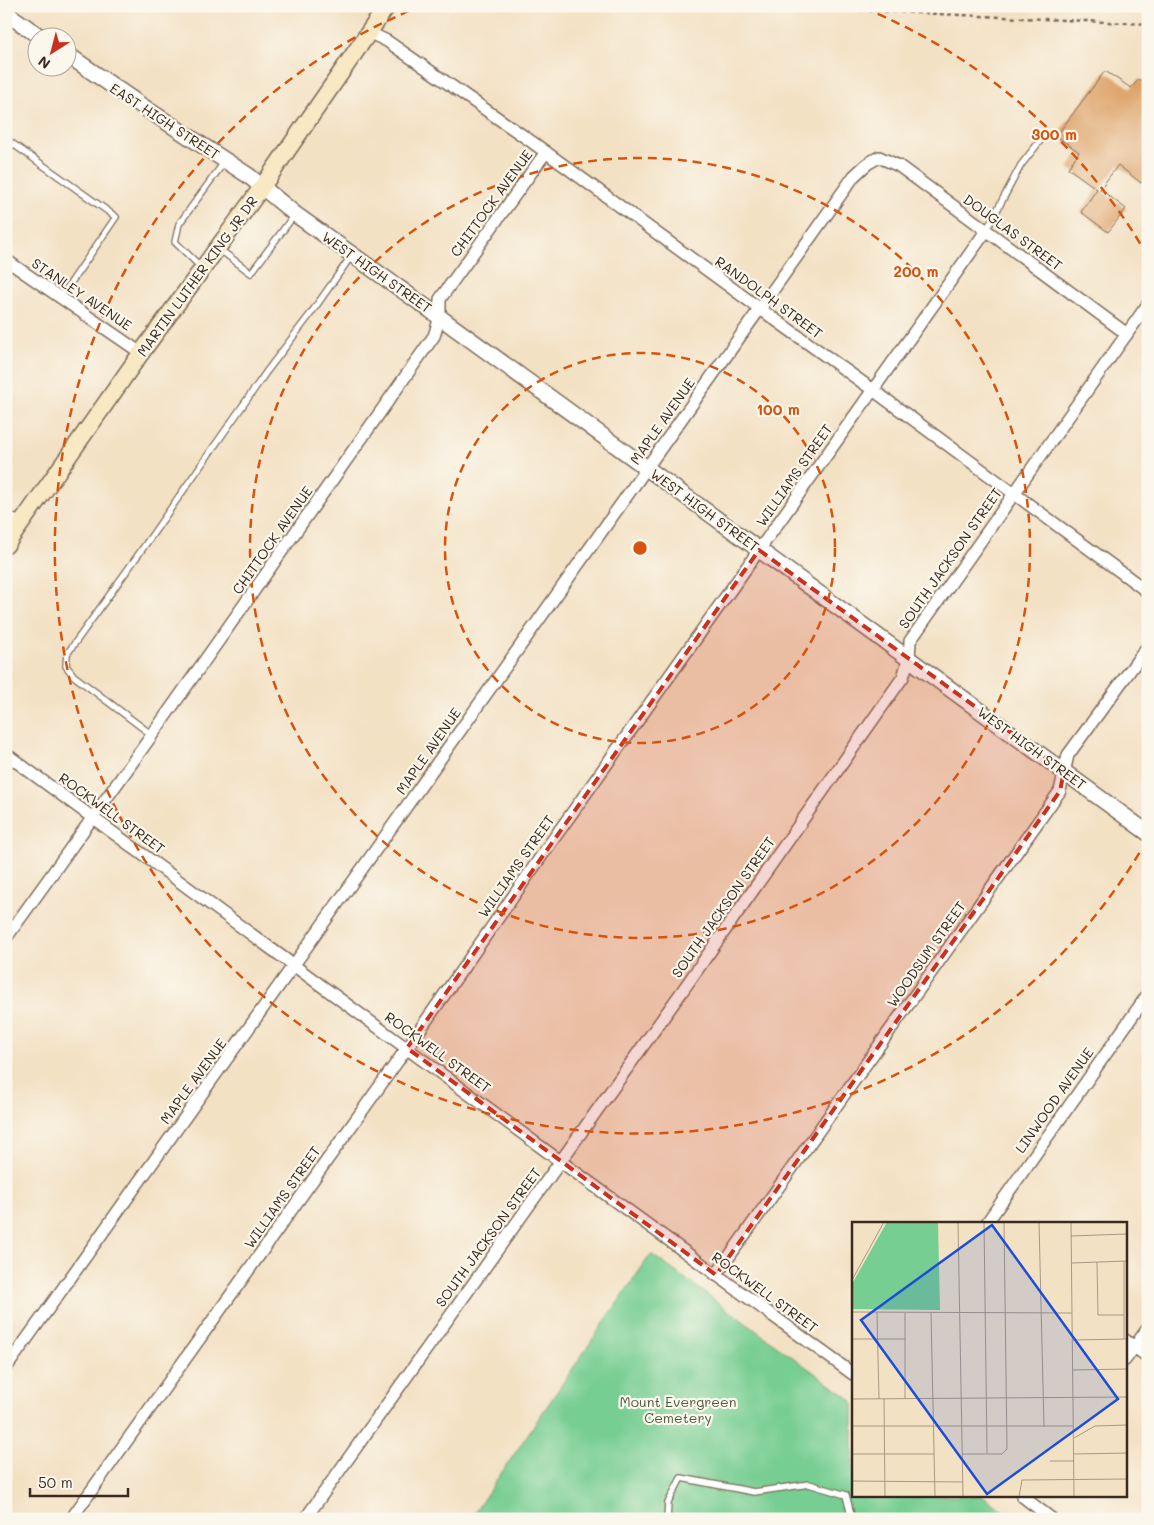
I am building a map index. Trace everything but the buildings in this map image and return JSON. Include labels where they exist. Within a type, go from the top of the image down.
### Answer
[{"type":"main road","name":"MARTIN LUTHER KING JR DR","points":[[6,545],[141,353],[262,187],[387,6]]},
{"type":"street","points":[[6,13],[28,28]]},
{"type":"street","name":"RANDOLPH STREET","points":[[368,32],[387,41],[546,152],[1148,592]]},
{"type":"street","name":"EAST HIGH STREET","points":[[78,62],[262,187]]},
{"type":"street","name":"CHITTOCK AVENUE","points":[[6,938],[434,336],[440,317],[440,299],[546,152]]},
{"type":"street","name":"DOUGLAS STREET","points":[[879,158],[899,166],[1127,334]]},
{"type":"street","name":"MAPLE AVENUE","points":[[6,1368],[294,966],[854,176],[867,164],[879,158]]},
{"type":"street","name":"WEST HIGH STREET","points":[[262,187],[295,214],[440,317],[1148,833]]},
{"type":"street","name":"WILLIAMS STREET","points":[[71,1519],[557,832],[986,231]]},
{"type":"street","name":"STANLEY AVENUE","points":[[6,260],[141,353]]},
{"type":"street","name":"SOUTH JACKSON STREET","points":[[305,1519],[683,990],[903,677],[909,658],[910,641],[1148,304]]},
{"type":"street","points":[[6,515],[20,525]]},
{"type":"street","name":"WOODSUM STREET","points":[[716,1275],[1060,792],[1068,755],[1148,646]]},
{"type":"street","name":"ROCKWELL STREET","points":[[6,754],[852,1373]]},
{"type":"street","name":"LINWOOD AVENUE","points":[[987,1222],[1148,994]]},
{"type":"street","points":[[1126,1357],[1130,1344],[1148,1328]]},
{"type":"street","points":[[1130,1344],[1148,1357]]},
{"type":"street","points":[[1025,1498],[1052,1519]]},
{"type":"lane","points":[[6,139],[116,217],[60,298]]},
{"type":"lane","points":[[986,231],[1021,165],[1040,141]]},
{"type":"lane","points":[[203,269],[175,242],[179,224],[226,161]]},
{"type":"lane","points":[[218,249],[250,273],[295,214]]},
{"type":"lane","points":[[152,735],[74,676],[66,666],[67,654],[352,254]]},
{"type":"lane","points":[[667,1519],[668,1503],[681,1478],[754,1492],[809,1484],[846,1495],[852,1519]]},
{"type":"path","points":[[413,6],[425,11],[439,6]]},
{"type":"path","points":[[772,6],[1148,24]]},
{"type":"highlighted area","points":[[759,550],[1064,771],[1060,791],[716,1275],[407,1048]]},
{"type":"green space","name":"Mount Evergreen Cemetery","points":[[651,1254],[852,1400],[852,1498],[986,1498],[1014,1519],[470,1519]]}]
